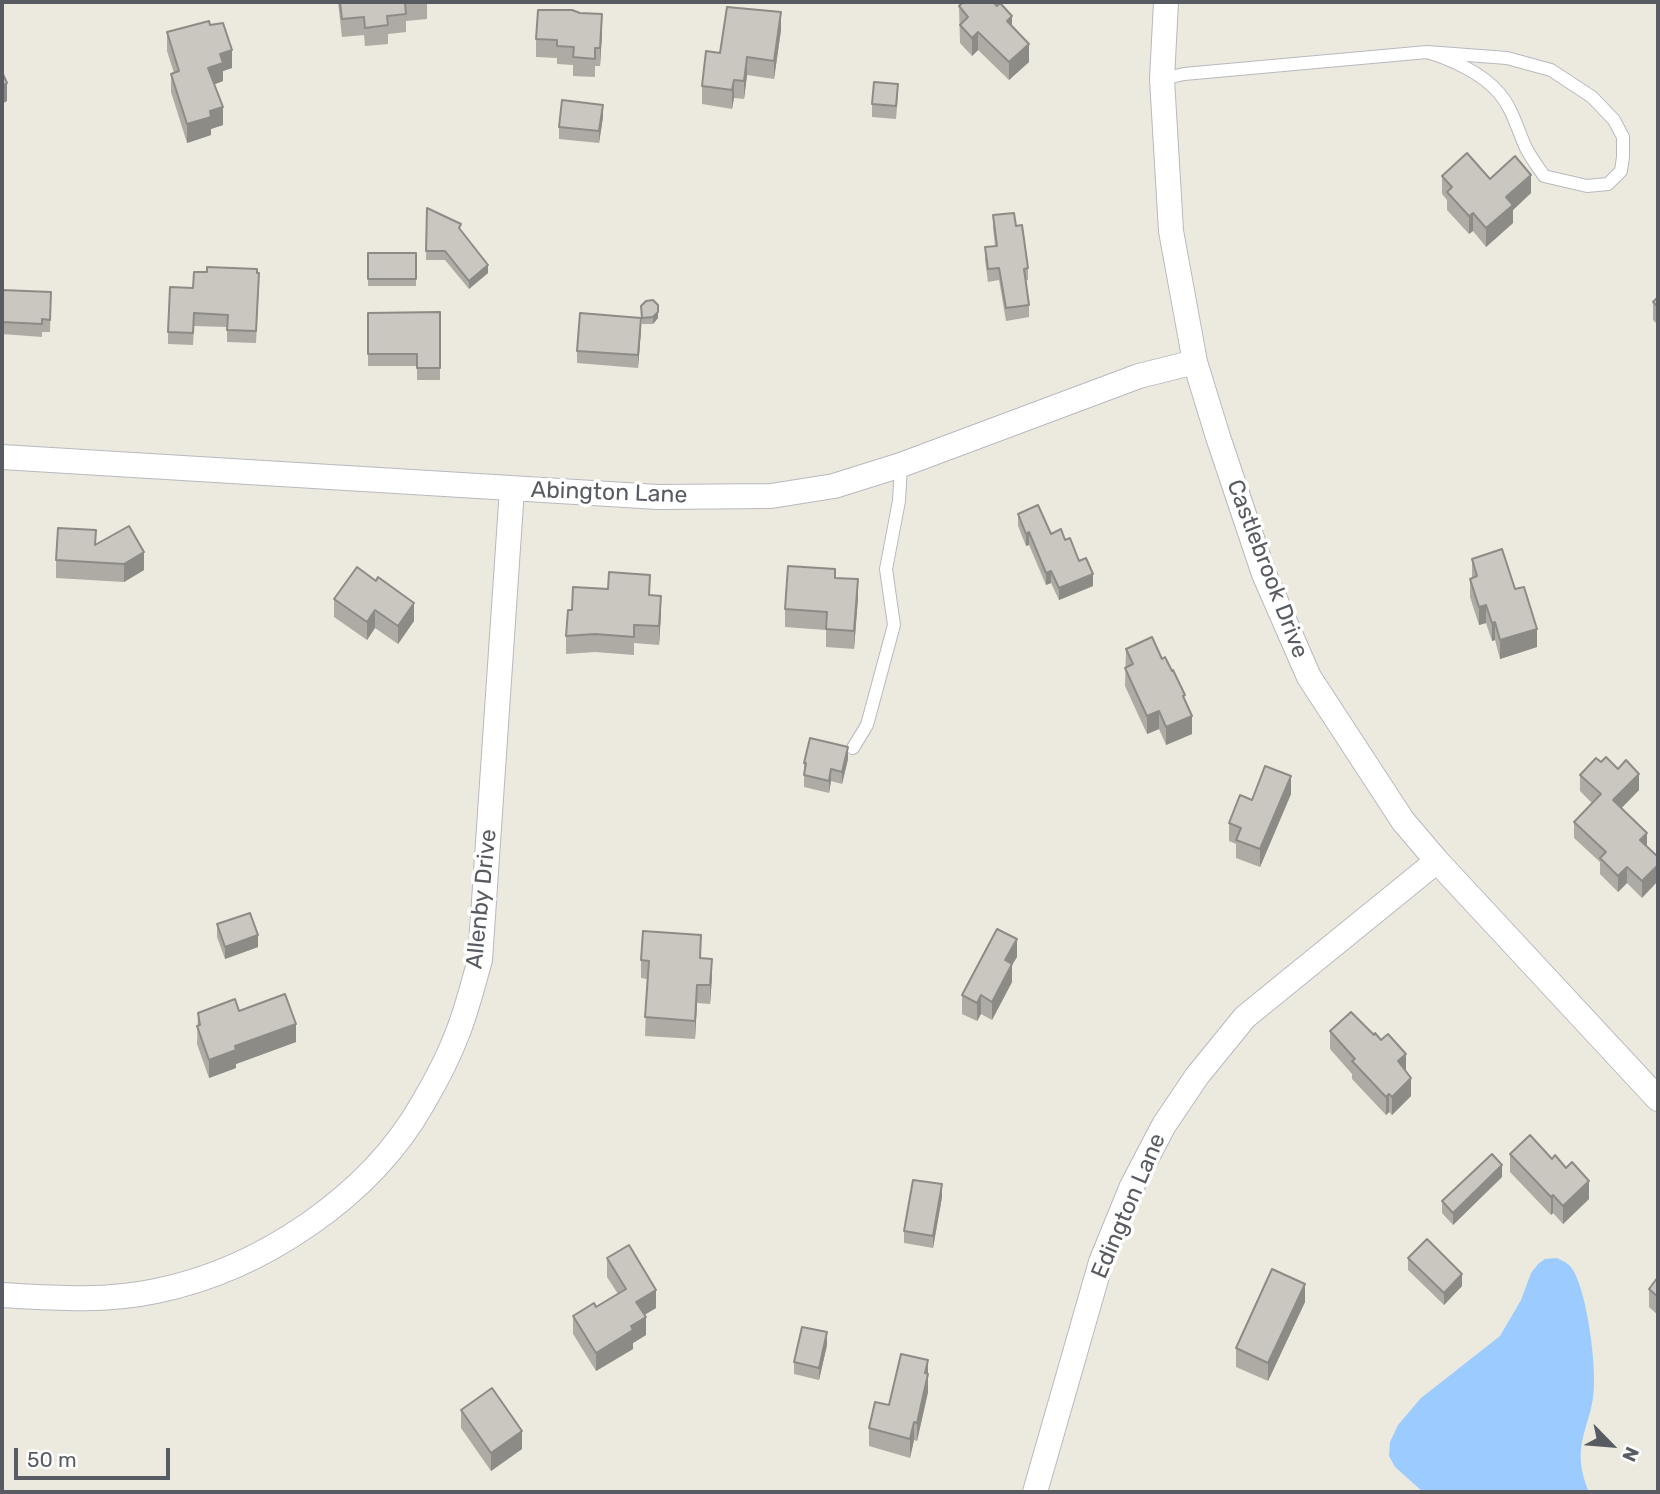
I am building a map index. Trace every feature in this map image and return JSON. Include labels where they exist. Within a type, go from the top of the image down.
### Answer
[{"type":"street","name":"Castlebrook Drive","points":[[1167,2],[1162,79],[1171,231],[1195,362],[1264,574],[1309,677],[1403,821],[1658,1099]]},
{"type":"street","name":"Abington Lane","points":[[2,457],[658,497],[771,496],[834,486],[901,465],[1139,376],[1195,362]]},
{"type":"street","name":"Allenby Drive","points":[[2,1295],[81,1299],[154,1292],[206,1278],[260,1255],[313,1220],[362,1181],[400,1137],[422,1106],[458,1032],[480,960],[512,489]]},
{"type":"street","name":"Edington Lane","points":[[1035,1492],[1101,1262],[1132,1186],[1164,1125],[1197,1076],[1245,1017],[1437,861]]},
{"type":"lane","points":[[1162,79],[1184,74],[1427,52],[1507,58],[1551,70],[1592,97],[1614,120],[1623,137],[1621,171],[1608,184],[1587,186],[1544,176],[1526,149],[1513,114],[1499,92],[1447,58],[1427,52]]},
{"type":"lane","points":[[853,748],[867,725],[894,625],[886,569],[901,465]]},
{"type":"water","points":[[1557,1258],[1569,1265],[1576,1277],[1585,1305],[1591,1339],[1593,1398],[1581,1447],[1583,1475],[1589,1492],[1423,1492],[1395,1467],[1389,1456],[1390,1442],[1398,1425],[1421,1398],[1500,1336],[1521,1300],[1531,1273],[1545,1259]]},
{"type":"building","points":[[340,2],[421,2],[405,3],[406,14],[387,16],[388,25],[365,28],[364,17],[342,19]]},
{"type":"building","points":[[963,2],[993,2],[997,6],[1000,3],[1012,16],[1007,21],[1029,44],[1009,62],[978,32],[972,38],[960,25],[968,17],[959,6]]},
{"type":"building","points":[[727,7],[781,12],[774,61],[747,57],[744,81],[734,80],[732,90],[702,86],[706,51],[720,53]]},
{"type":"building","points":[[538,10],[572,10],[602,14],[600,48],[595,48],[595,59],[573,57],[574,47],[557,46],[557,40],[536,39]]},
{"type":"building","points":[[209,21],[210,25],[223,23],[232,50],[220,54],[223,63],[208,68],[223,107],[210,111],[211,117],[187,124],[171,74],[179,71],[167,32]]},
{"type":"building","points":[[2,72],[7,83],[2,86]]},
{"type":"building","points":[[874,82],[898,84],[896,106],[872,104]]},
{"type":"building","points":[[562,100],[603,105],[599,131],[559,127]]},
{"type":"building","points":[[1467,153],[1490,179],[1515,156],[1531,175],[1506,197],[1513,205],[1486,228],[1473,213],[1469,216],[1447,192],[1452,187],[1442,176]]},
{"type":"building","points":[[427,208],[461,224],[459,228],[488,265],[469,281],[445,251],[426,251]]},
{"type":"building","points":[[1014,213],[1016,226],[1022,225],[1028,268],[1024,269],[1029,305],[1006,308],[999,268],[988,269],[985,247],[997,246],[993,215]]},
{"type":"building","points":[[368,253],[416,253],[416,279],[368,279]]},
{"type":"building","points":[[207,267],[257,269],[256,331],[227,330],[228,315],[194,313],[193,333],[168,332],[170,287],[193,288],[194,272],[207,272]]},
{"type":"building","points":[[2,290],[51,292],[50,320],[42,319],[42,324],[2,322]]},
{"type":"building","points":[[653,300],[658,305],[658,312],[653,317],[642,318],[641,306],[646,301]]},
{"type":"building","points":[[440,312],[440,368],[417,368],[417,354],[368,354],[368,313]]},
{"type":"building","points":[[580,313],[641,318],[638,355],[577,351]]},
{"type":"building","points":[[1038,505],[1051,534],[1061,529],[1065,540],[1070,538],[1079,561],[1086,558],[1093,574],[1059,588],[1051,571],[1046,573],[1029,532],[1026,534],[1018,514]]},
{"type":"building","points":[[129,526],[144,552],[124,564],[56,560],[58,528],[96,530],[95,545]]},
{"type":"building","points":[[1502,549],[1515,589],[1524,587],[1537,629],[1500,640],[1486,605],[1479,607],[1470,579],[1477,576],[1472,559]]},
{"type":"building","points":[[788,566],[835,569],[835,578],[858,579],[854,631],[826,629],[827,612],[785,609]]},
{"type":"building","points":[[357,567],[376,581],[378,577],[414,603],[398,626],[375,610],[367,622],[334,599]]},
{"type":"building","points":[[609,572],[650,575],[649,595],[661,596],[659,626],[634,625],[634,637],[595,634],[566,636],[568,610],[572,610],[573,587],[608,589]]},
{"type":"building","points":[[1152,637],[1162,659],[1165,657],[1173,670],[1192,716],[1166,727],[1159,711],[1147,716],[1125,668],[1133,664],[1126,649]]},
{"type":"building","points":[[810,738],[848,747],[842,772],[831,769],[829,781],[804,775]]},
{"type":"building","points":[[1606,757],[1618,769],[1626,760],[1639,774],[1613,800],[1647,833],[1640,840],[1658,857],[1658,865],[1642,881],[1627,867],[1618,876],[1600,858],[1606,852],[1574,822],[1601,794],[1580,775],[1596,758],[1601,762]]},
{"type":"building","points":[[1265,766],[1291,776],[1260,849],[1236,840],[1241,828],[1229,823],[1240,795],[1252,800]]},
{"type":"building","points":[[250,913],[258,935],[225,947],[217,924]]},
{"type":"building","points":[[997,929],[1017,939],[1005,960],[1012,964],[992,1002],[981,995],[977,1003],[962,995]]},
{"type":"building","points":[[643,931],[701,935],[700,958],[712,959],[710,985],[697,985],[695,1021],[645,1017],[649,961],[641,960]]},
{"type":"building","points":[[285,994],[296,1024],[235,1046],[236,1050],[209,1060],[197,1026],[200,1025],[198,1013],[235,999],[239,1011]]},
{"type":"building","points":[[1351,1012],[1381,1040],[1388,1034],[1406,1054],[1398,1061],[1411,1078],[1392,1097],[1389,1094],[1386,1097],[1352,1061],[1355,1059],[1330,1031]]},
{"type":"building","points":[[1530,1135],[1552,1159],[1555,1155],[1566,1168],[1572,1162],[1589,1181],[1563,1206],[1510,1154]]},
{"type":"building","points":[[1492,1154],[1502,1165],[1453,1213],[1442,1201]]},
{"type":"building","points":[[913,1180],[942,1184],[933,1236],[904,1231]]},
{"type":"building","points":[[1427,1239],[1462,1274],[1444,1293],[1408,1258]]},
{"type":"building","points":[[629,1245],[656,1290],[636,1302],[646,1317],[631,1326],[633,1330],[596,1353],[573,1316],[594,1303],[596,1307],[626,1289],[607,1258]]},
{"type":"building","points":[[1272,1269],[1305,1284],[1268,1363],[1236,1348]]},
{"type":"building","points":[[1658,1277],[1658,1297],[1649,1289]]},
{"type":"building","points":[[802,1327],[827,1332],[819,1368],[794,1362]]},
{"type":"building","points":[[901,1354],[928,1360],[925,1373],[928,1374],[917,1423],[914,1422],[910,1439],[869,1428],[875,1402],[889,1405]]},
{"type":"building","points":[[492,1388],[522,1431],[491,1453],[461,1410]]}]
